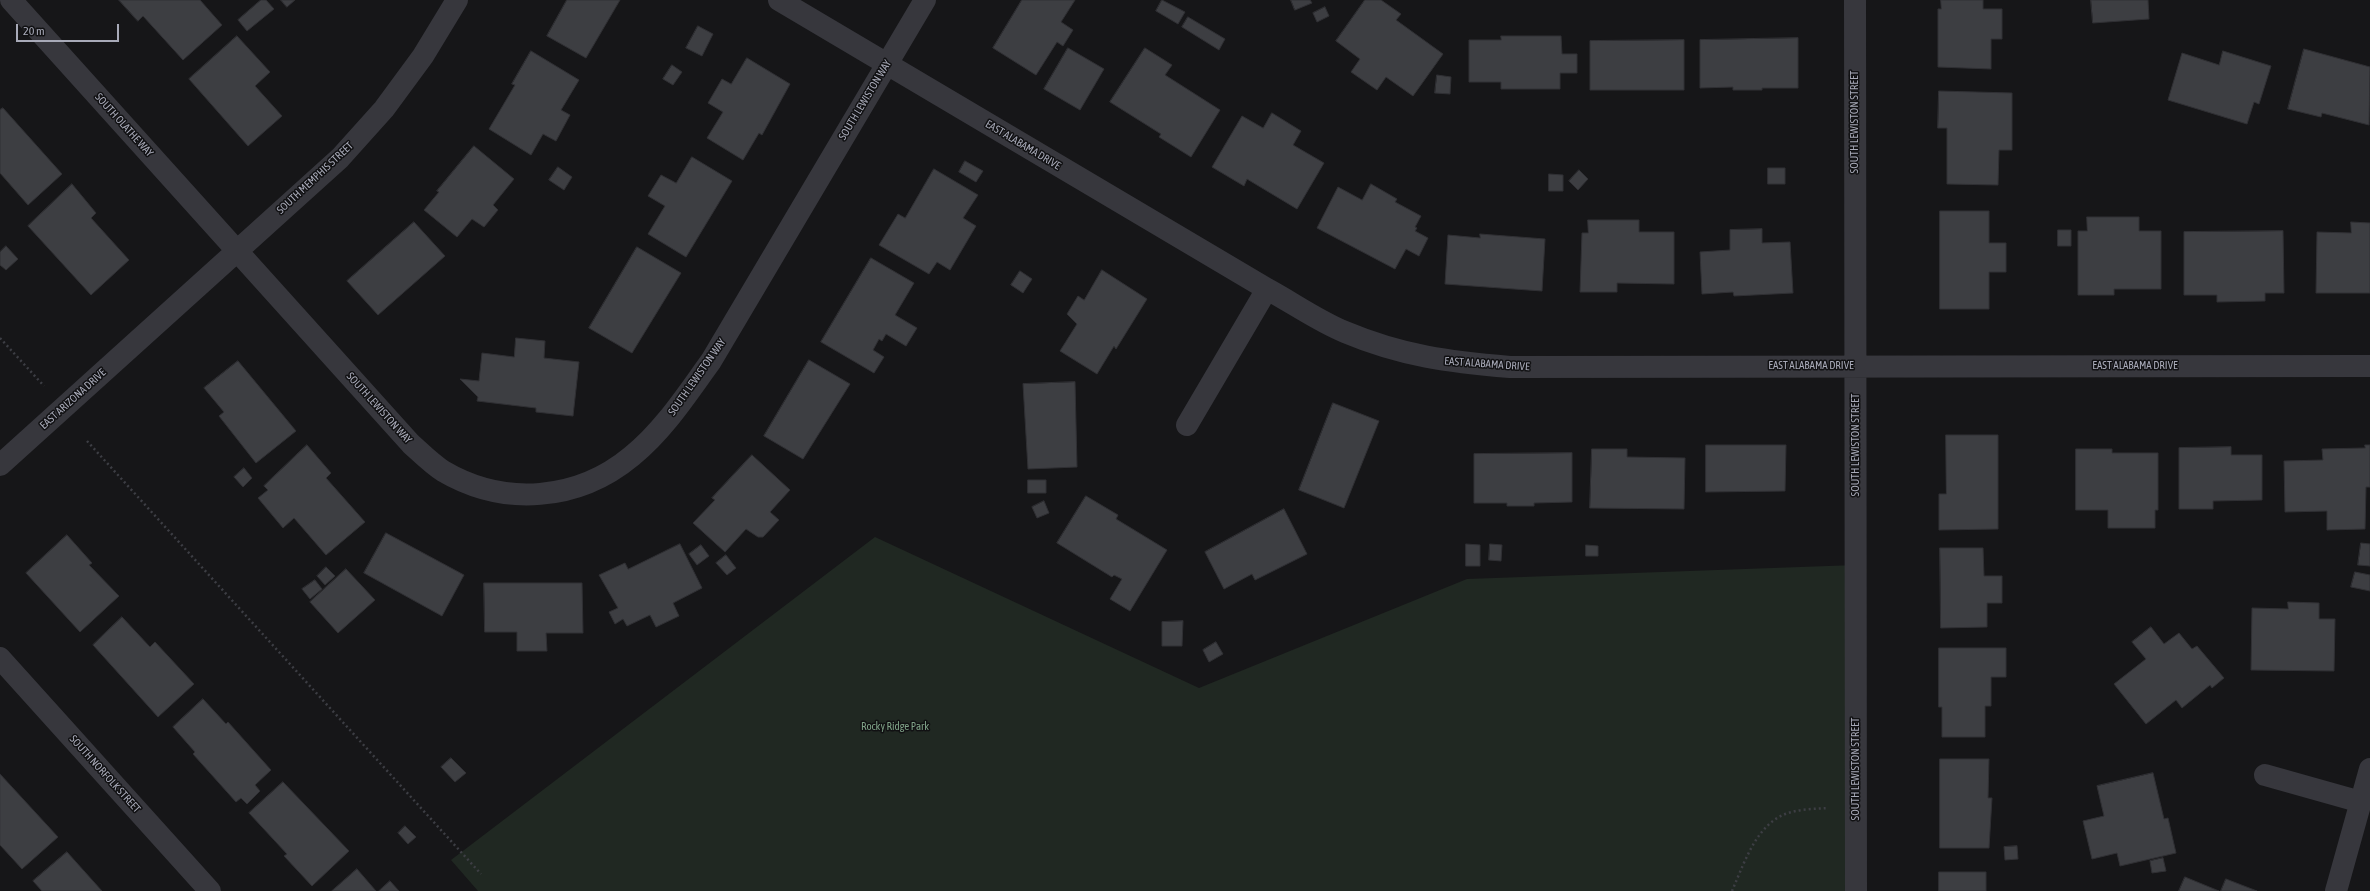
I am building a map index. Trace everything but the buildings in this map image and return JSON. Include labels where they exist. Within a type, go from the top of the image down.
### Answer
[{"type":"street","name":"SOUTH OLATHE WAY","points":[[11,0],[237,251]]},
{"type":"street","name":"SOUTH MEMPHIS STREET","points":[[146,333],[340,158],[384,109],[424,56],[457,0]]},
{"type":"street","name":"EAST ALABAMA DRIVE","points":[[779,0],[1267,289],[1344,332],[1405,353],[1446,362],[1510,367],[2370,366]]},
{"type":"street","name":"SOUTH LEWISTON WAY","points":[[237,251],[411,444],[442,471],[479,488],[512,495],[544,495],[577,488],[614,471],[674,413],[711,361],[925,0]]},
{"type":"street","name":"SOUTH LEWISTON STREET","points":[[1855,0],[1856,891]]},
{"type":"street","points":[[1187,425],[1267,289]]},
{"type":"street","name":"EAST ARIZONA DRIVE","points":[[0,465],[146,333]]},
{"type":"street","name":"SOUTH NORFOLK STREET","points":[[0,658],[210,891]]},
{"type":"street","points":[[2336,891],[2370,769]]},
{"type":"street","points":[[2265,775],[2361,802]]},
{"type":"path","points":[[0,338],[44,386]]},
{"type":"path","points":[[87,441],[481,874]]},
{"type":"path","points":[[1732,891],[1758,836],[1779,817],[1801,810],[1828,808]]},
{"type":"green space","name":"Rocky Ridge Park","points":[[875,537],[1199,688],[1467,579],[1856,565],[1856,891],[478,891],[451,860]]}]
